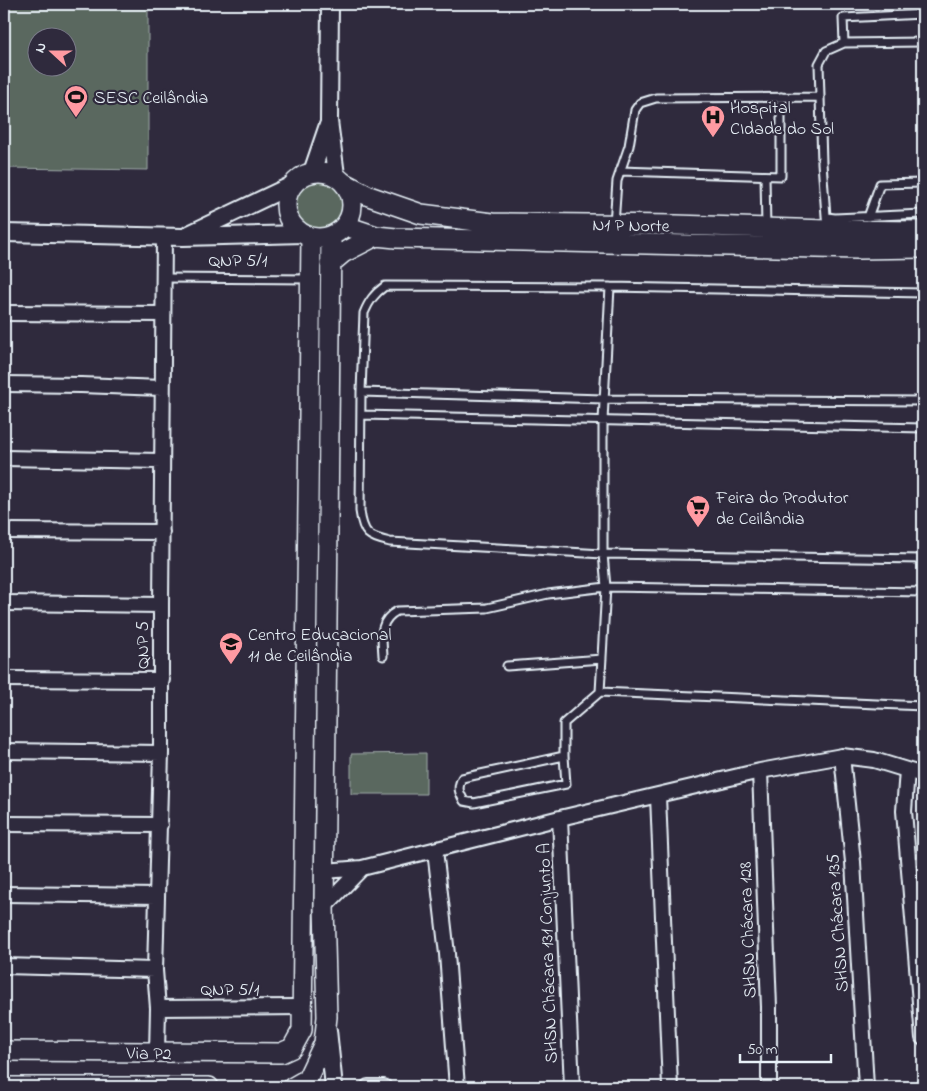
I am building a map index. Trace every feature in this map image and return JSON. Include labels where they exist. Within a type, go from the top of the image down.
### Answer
[{"type":"main road","points":[[300,1083],[324,1043],[327,1018],[324,907],[330,264],[338,231],[351,216],[353,205],[351,194],[341,180],[325,171],[304,174],[292,185],[287,195],[288,217],[294,227],[307,236],[318,238],[338,231]]},
{"type":"main road","name":"N1 P Norte","points":[[341,180],[369,196],[393,206],[421,214],[454,220],[492,223],[766,228],[827,224],[922,231]]},
{"type":"main road","name":"N1 P Norte","points":[[338,231],[376,236],[828,248],[922,231]]},
{"type":"main road","points":[[302,1007],[312,279],[307,236]]},
{"type":"main road","points":[[330,264],[343,253],[376,236]]},
{"type":"main road","name":"Via P2","points":[[4,1051],[281,1053],[292,1048],[302,1030],[302,1007]]},
{"type":"main road","name":"Via P2","points":[[4,1087],[209,1087]]},
{"type":"street","points":[[330,4],[329,121],[341,180]]},
{"type":"street","points":[[312,172],[329,121]]},
{"type":"street","points":[[183,237],[292,185]]},
{"type":"street","points":[[4,233],[183,237],[307,236]]},
{"type":"street","name":"QNP 5","points":[[157,1053],[158,1008],[155,970],[162,680],[160,605],[164,236]]},
{"type":"street","points":[[4,313],[163,314]]},
{"type":"street","points":[[4,384],[162,388]]},
{"type":"street","points":[[4,458],[162,461]]},
{"type":"street","points":[[4,531],[162,532]]},
{"type":"street","points":[[4,603],[160,605]]},
{"type":"street","points":[[4,679],[162,680]]},
{"type":"street","points":[[4,750],[161,753]]},
{"type":"street","points":[[325,871],[362,868],[560,818],[760,771],[842,756],[874,760],[923,775]]},
{"type":"street","name":"SHSN Chácara 135","points":[[842,756],[852,862],[866,1087]]},
{"type":"street","points":[[907,770],[904,811],[923,1038]]},
{"type":"street","name":"SHSN Chácara 128","points":[[760,771],[769,1008],[769,1087]]},
{"type":"street","points":[[658,796],[670,1087]]},
{"type":"street","name":"SHSN Chácara 131 Conjunto A","points":[[560,818],[572,1087]]},
{"type":"street","points":[[4,824],[160,825]]},
{"type":"street","points":[[435,850],[447,954],[457,1087]]},
{"type":"street","points":[[324,907],[362,868]]},
{"type":"street","points":[[4,894],[157,896]]},
{"type":"street","points":[[4,966],[155,970]]},
{"type":"street","name":"QNP 5/1","points":[[158,1008],[302,1007]]},
{"type":"street","points":[[327,1018],[334,1087]]},
{"type":"street","points":[[368,1087],[384,1087]]},
{"type":"lane","points":[[844,42],[843,18],[923,14]]},
{"type":"lane","points":[[922,231],[898,216],[868,217],[827,224],[819,97],[819,64],[826,51],[844,42],[923,42]]},
{"type":"lane","points":[[620,172],[781,176],[781,97]]},
{"type":"lane","points":[[614,224],[617,181],[629,146],[635,110],[640,102],[656,98],[819,97]]},
{"type":"lane","points":[[765,176],[766,228]]},
{"type":"lane","points":[[868,217],[880,184],[923,183]]},
{"type":"lane","points":[[898,216],[922,231]]},
{"type":"lane","name":"QNP 5/1","points":[[163,278],[312,279]]},
{"type":"lane","points":[[923,293],[610,287],[385,286],[375,293],[364,313],[360,511],[362,526],[372,538],[390,542],[603,554],[923,559]]},
{"type":"lane","points":[[600,692],[606,587],[603,554],[603,399],[610,287]]},
{"type":"lane","points":[[361,392],[603,399],[923,401]]},
{"type":"lane","points":[[362,415],[923,428]]},
{"type":"lane","points":[[382,656],[382,630],[388,616],[397,611],[487,608],[548,594],[606,587],[923,592]]},
{"type":"lane","points":[[507,666],[602,660]]},
{"type":"lane","points":[[564,756],[462,778],[458,785],[458,792],[464,801],[474,803],[566,784],[564,723],[600,692],[923,706]]},
{"type":"green space","name":"SESC Ceilândia","points":[[4,4],[148,4],[148,170],[4,168]]},
{"type":"green space","points":[[314,178],[324,178],[338,185],[345,199],[345,209],[338,223],[324,230],[314,230],[304,226],[297,219],[293,209],[293,199],[297,189],[304,182]]},
{"type":"green space","points":[[426,753],[426,794],[351,794],[351,754]]},
{"type":"place","name":"SESC Ceilândia","points":[[76,118]]},
{"type":"place","name":"Hospital CIdade do Sol","points":[[713,138]]},
{"type":"place","name":"Feira do Produtor de Ceilândia","points":[[698,528]]},
{"type":"place","name":"Centro Educacional 11 de Ceilândia","points":[[231,665]]}]
